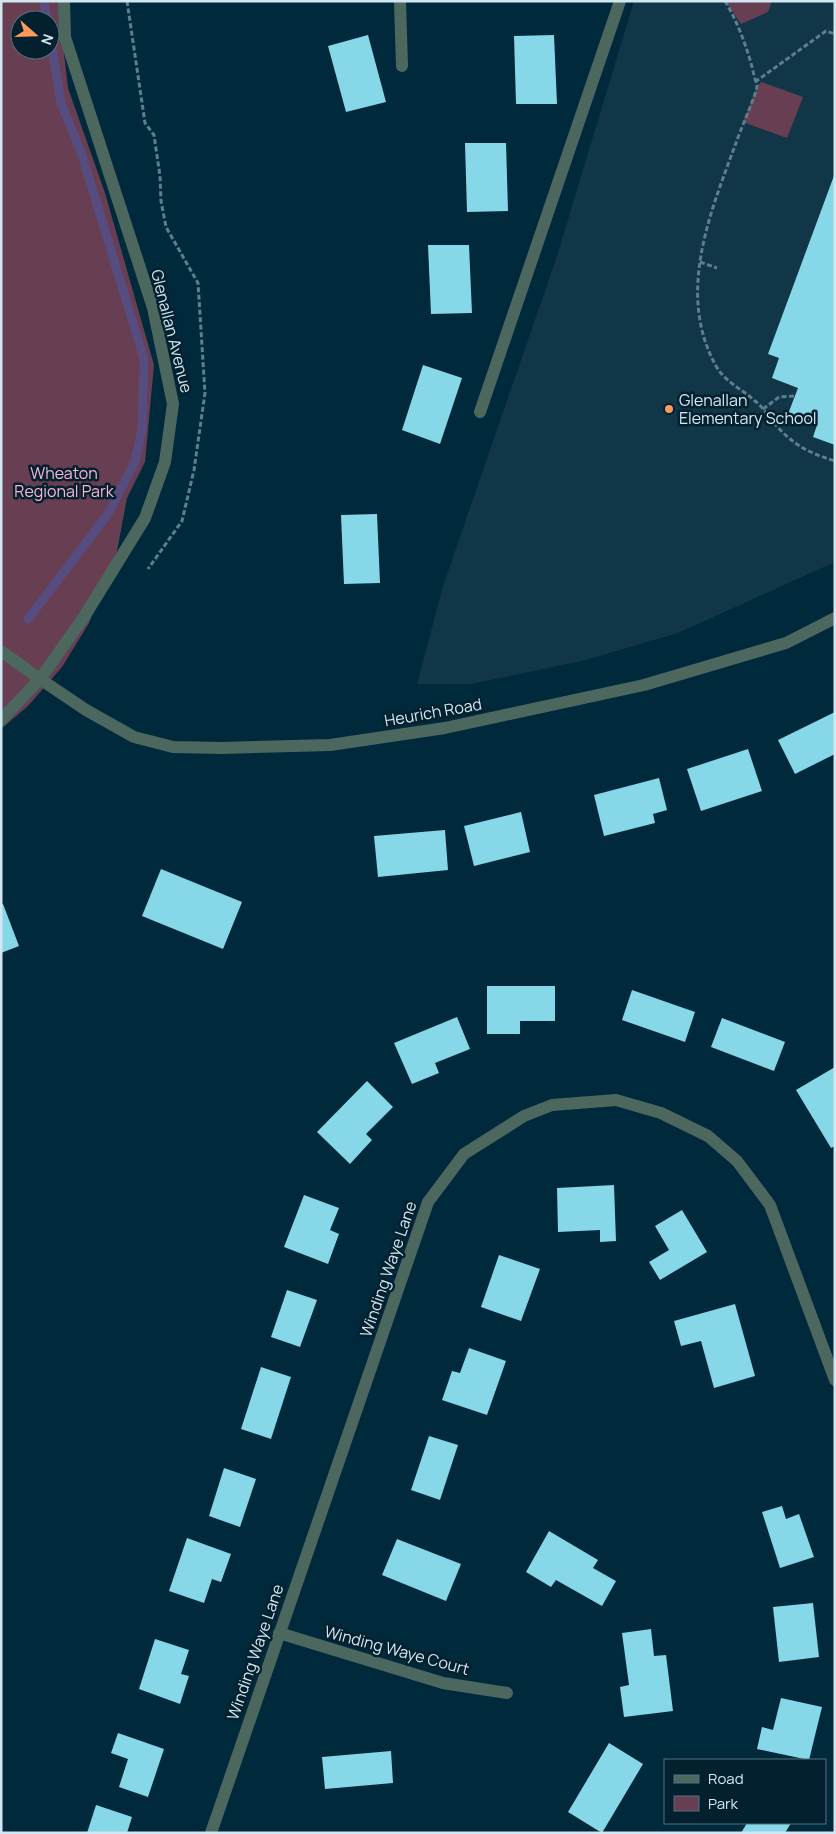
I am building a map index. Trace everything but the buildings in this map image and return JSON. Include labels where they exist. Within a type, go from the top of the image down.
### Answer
[{"type":"street","name":"Glenallan Avenue","points":[[1,720],[40,679],[84,617],[145,518],[166,462],[173,404],[154,308],[65,37],[64,1]]},
{"type":"street","points":[[400,1],[402,66]]},
{"type":"street","points":[[480,412],[620,1]]},
{"type":"street","name":"Heurich Road","points":[[1,651],[86,710],[134,737],[173,747],[222,748],[330,745],[445,728],[644,685],[786,644],[835,618]]},
{"type":"street","name":"Winding Waye Lane","points":[[211,1833],[278,1633],[428,1202],[464,1154],[524,1116],[552,1105],[616,1100],[661,1113],[708,1136],[737,1161],[770,1205],[835,1380]]},
{"type":"street","name":"Winding Waye Court","points":[[278,1633],[444,1683],[508,1693]]},
{"type":"path","points":[[127,1],[144,123],[154,135],[160,176],[161,201],[166,227],[198,283],[205,393],[194,470],[182,521],[148,569]]},
{"type":"path","points":[[725,1],[748,51],[757,87],[707,227],[700,262],[698,298],[701,321],[716,366],[736,387],[764,409],[774,423],[796,445],[835,462]]},
{"type":"path","points":[[756,82],[826,31],[835,34]]},
{"type":"path","points":[[700,262],[717,268]]},
{"type":"path","points":[[764,409],[779,397],[795,396]]},
{"type":"shaded area","name":"Glenallan Elementary School","points":[[634,1],[835,1],[835,562],[678,633],[582,661],[471,684],[417,684],[443,586],[557,256]]},
{"type":"green space","name":"Wheaton Regional Park","points":[[1,1],[58,1],[59,10],[10,10],[10,60],[60,60],[60,18],[68,88],[105,193],[154,365],[145,462],[127,498],[117,551],[89,623],[62,667],[28,706],[1,729]]},
{"type":"green space","points":[[725,1],[772,1],[768,12],[741,24]]},
{"type":"green space","points":[[761,82],[803,97],[787,138],[743,122],[757,87]]},
{"type":"waterway","points":[[44,1],[45,10]]},
{"type":"waterway","points":[[28,619],[108,514],[135,462],[142,429],[144,359],[82,155],[61,103],[54,60]]},
{"type":"place","name":"Glenallan Elementary School","points":[[669,409]]}]
